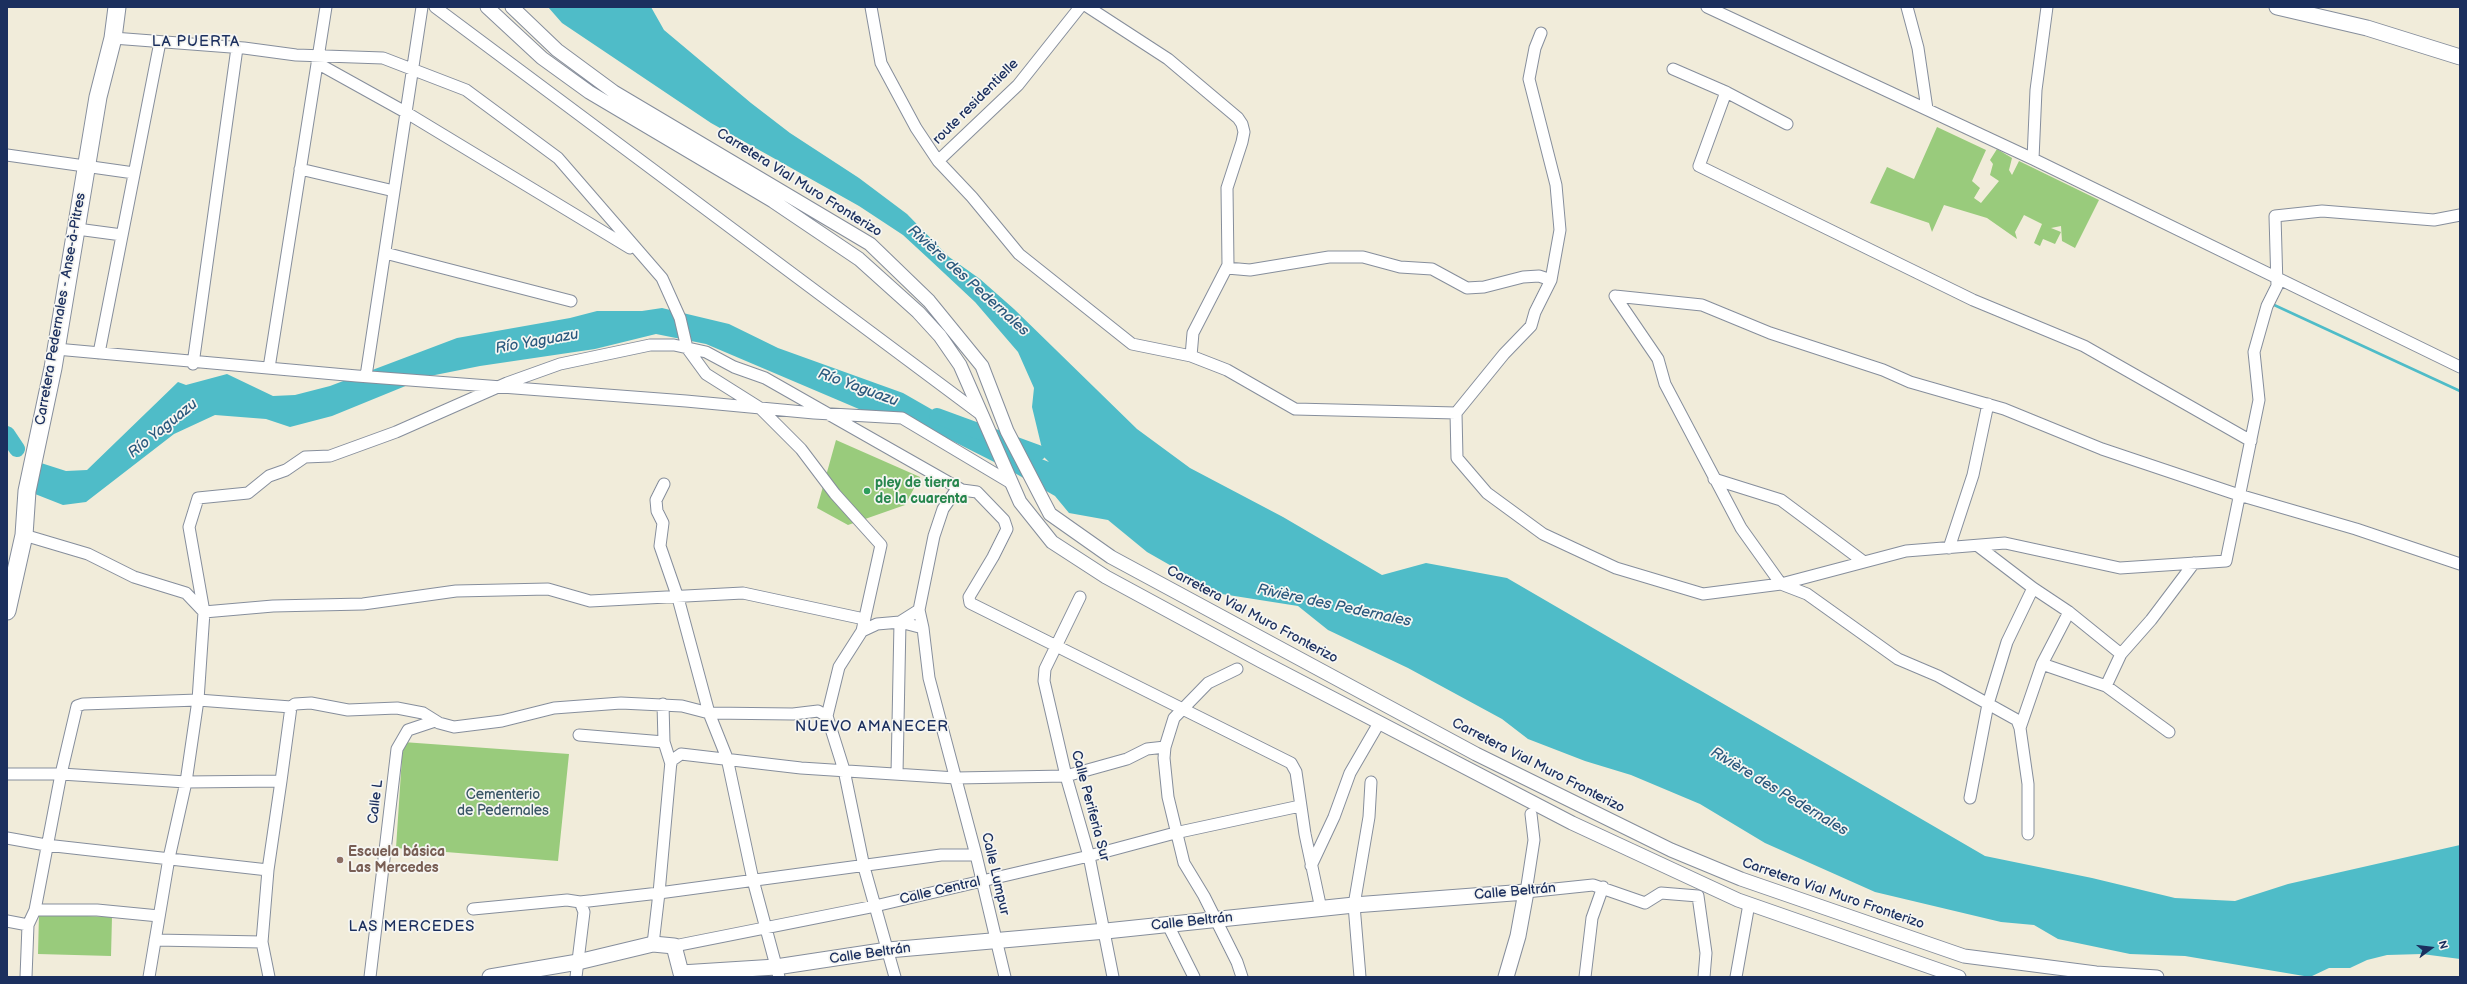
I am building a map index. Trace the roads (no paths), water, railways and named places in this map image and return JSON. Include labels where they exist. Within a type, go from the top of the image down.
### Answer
[{"type":"main road","name":"Carretera Pedernales - Anse-à-Pitres","points":[[7,611],[24,535],[27,491],[56,349],[98,97],[113,38],[117,7]]},
{"type":"main road","points":[[2277,7],[2367,28],[2460,57]]},
{"type":"main road","points":[[1506,977],[1518,936],[1526,892]]},
{"type":"main road","name":"Calle Beltrán","points":[[681,975],[778,972],[888,950],[1106,931],[1354,905],[1526,892]]},
{"type":"main road","name":"Calle Central","points":[[490,977],[577,970],[653,944],[674,946]]},
{"type":"main road","points":[[674,946],[681,975]]},
{"type":"street","points":[[269,368],[326,7]]},
{"type":"street","points":[[366,376],[422,7]]},
{"type":"street","points":[[436,7],[984,417]]},
{"type":"street","points":[[487,7],[542,58],[590,92],[773,201],[859,259],[918,312],[940,336],[960,365],[1020,502],[1052,542],[1106,577],[1378,723],[1572,823],[1749,904],[1959,977]]},
{"type":"street","name":"Carretera Vial Muro Fronterizo","points":[[512,7],[557,50],[614,92],[870,244],[929,301],[982,366],[1007,431],[1050,514],[1110,556],[1476,754],[1664,847],[1741,879],[1964,956],[2081,971],[2157,977]]},
{"type":"street","points":[[871,7],[881,63],[916,128],[938,161],[972,197],[1019,254],[1132,344],[1191,356],[1227,370],[1295,409],[1456,413]]},
{"type":"street","name":"route residentielle","points":[[938,161],[1018,85],[1080,7]]},
{"type":"street","points":[[1088,7],[1168,59],[1238,118],[1242,124],[1243,137],[1227,188],[1227,268],[1193,333],[1191,356]]},
{"type":"street","points":[[1707,7],[2034,158],[2460,367]]},
{"type":"street","points":[[1907,7],[1918,48],[1927,109]]},
{"type":"street","points":[[2034,158],[2036,90],[2047,7]]},
{"type":"street","points":[[1541,33],[1535,48],[1529,79],[1556,185],[1560,230],[1551,280],[1535,312],[1531,326],[1504,354],[1456,413],[1457,458],[1487,493],[1543,534],[1616,568],[1703,594],[1781,584],[1906,551],[2005,543],[2120,568],[2226,561],[2259,400],[2254,352],[2267,306],[2277,286],[2275,275],[2275,216],[2322,210],[2434,220],[2460,215]]},
{"type":"street","points":[[113,38],[237,48],[318,59],[383,58],[466,90],[558,158],[662,278],[680,318],[688,348],[706,374],[760,408],[801,449],[836,494],[881,545],[862,631],[838,667],[827,716],[844,770],[864,867],[895,977]]},
{"type":"street","points":[[99,353],[160,42]]},
{"type":"street","points":[[194,364],[237,48]]},
{"type":"street","points":[[318,59],[640,254]]},
{"type":"street","points":[[1673,69],[1726,92],[1788,124]]},
{"type":"street","points":[[1726,92],[1699,166],[1973,300],[2084,346],[2251,441]]},
{"type":"street","points":[[7,155],[134,173]]},
{"type":"street","points":[[300,169],[394,191]]},
{"type":"street","points":[[77,229],[122,236]]},
{"type":"street","points":[[385,253],[571,301]]},
{"type":"street","points":[[1227,268],[1250,270],[1329,257],[1363,257],[1400,267],[1432,269],[1467,288],[1484,287],[1523,277],[1538,276],[1551,280]]},
{"type":"street","points":[[2028,834],[2028,784],[2020,728],[2016,718],[1938,676],[1898,660],[1807,594],[1781,584],[1741,528],[1665,384],[1658,359],[1615,296],[1702,305],[1770,333],[1883,370],[1910,382],[1988,404],[2102,450],[2239,495],[2356,529],[2460,564]]},
{"type":"street","points":[[149,977],[169,858],[186,782],[198,700],[204,612],[189,527],[198,498],[248,493],[269,476],[286,470],[305,457],[330,456],[396,432],[507,383],[560,364],[650,345],[674,345],[706,352],[734,367],[765,378],[962,490],[977,492],[1004,520],[1007,529],[993,557],[969,596],[970,603],[1290,763],[1296,772],[1300,806],[1311,866],[1321,909]]},
{"type":"street","points":[[56,349],[366,376],[902,418],[1011,483]]},
{"type":"street","points":[[1949,548],[1973,475],[1988,404]]},
{"type":"street","points":[[1714,479],[1781,500],[1864,562]]},
{"type":"street","points":[[664,484],[656,500],[657,512],[663,523],[660,546],[678,598],[709,713],[727,758],[753,880],[778,972]]},
{"type":"street","points":[[900,622],[919,610],[934,536],[943,509],[954,493],[962,490]]},
{"type":"street","points":[[24,535],[88,554],[134,577],[186,593],[204,612]]},
{"type":"street","points":[[1978,546],[2033,588],[2069,612],[2121,654]]},
{"type":"street","points":[[2106,686],[2121,654],[2151,620],[2194,563]]},
{"type":"street","points":[[204,612],[273,606],[363,604],[456,590],[548,588],[590,602],[743,593],[864,619]]},
{"type":"street","points":[[1970,798],[1988,704],[2007,642],[2033,588]]},
{"type":"street","name":"Calle Periferia Sur","points":[[1080,597],[1045,669],[1044,681],[1066,776],[1089,856],[1106,931],[1113,977]]},
{"type":"street","name":"Calle Lumpur","points":[[919,610],[923,628],[929,678],[983,881],[1004,977]]},
{"type":"street","points":[[2020,728],[2042,664],[2069,612]]},
{"type":"street","points":[[862,631],[877,624],[900,622],[923,628]]},
{"type":"street","points":[[897,774],[900,622]]},
{"type":"street","points":[[2042,664],[2106,686],[2169,732]]},
{"type":"street","points":[[1237,669],[1208,683],[1171,723],[1164,746],[1168,797],[1175,833],[1184,863],[1237,962],[1242,977]]},
{"type":"street","points":[[26,977],[28,925],[35,910],[46,845],[61,774],[75,709],[79,705],[198,700],[291,707],[302,703],[348,710],[397,708],[423,713],[445,726],[502,721],[560,708],[621,703],[682,706],[709,713],[793,714],[818,711],[827,716]]},
{"type":"street","points":[[663,704],[664,742],[671,764]]},
{"type":"street","points":[[269,977],[262,942],[268,870],[291,707]]},
{"type":"street","name":"Calle L","points":[[370,977],[397,749],[408,730],[435,721]]},
{"type":"street","points":[[1311,866],[1334,817],[1350,773],[1378,723]]},
{"type":"street","points":[[579,735],[664,742]]},
{"type":"street","points":[[653,944],[660,893],[671,764],[674,757],[681,754],[844,770],[956,778],[1066,776],[1127,759],[1147,749],[1164,746]]},
{"type":"street","points":[[7,774],[61,774],[186,782],[281,781]]},
{"type":"street","points":[[1360,977],[1354,905],[1370,817],[1371,782]]},
{"type":"street","name":"Calle Central","points":[[674,946],[875,906],[1089,856],[1175,833],[1300,806]]},
{"type":"street","points":[[1526,892],[1534,840],[1531,814]]},
{"type":"street","points":[[7,838],[46,845],[268,870]]},
{"type":"street","points":[[473,909],[546,902],[580,902],[864,867],[941,855],[976,855]]},
{"type":"street","name":"Calle Beltrán","points":[[1526,892],[1593,885],[1603,887],[1645,903],[1661,893],[1698,896],[1706,953],[1704,977]]},
{"type":"street","points":[[1586,977],[1592,918],[1603,887]]},
{"type":"street","points":[[577,970],[584,912],[580,902]]},
{"type":"street","points":[[1736,977],[1749,904]]},
{"type":"street","points":[[35,910],[97,910],[159,916]]},
{"type":"street","points":[[7,921],[28,925]]},
{"type":"street","points":[[1168,925],[1194,977]]},
{"type":"street","points":[[155,940],[262,942]]},
{"type":"water","name":"Rivière des Pedernales","points":[[548,7],[651,7],[664,30],[751,103],[790,133],[859,178],[907,214],[949,257],[980,279],[1014,309],[1137,429],[1190,468],[1283,517],[1382,575],[1426,563],[1507,578],[1985,856],[2092,878],[2175,898],[2235,901],[2288,884],[2460,845],[2460,959],[2422,954],[2387,955],[2367,960],[2350,968],[2329,968],[2310,977],[2185,956],[2130,954],[2058,939],[2034,925],[2001,922],[1875,892],[1765,843],[1700,804],[1631,775],[1585,761],[1528,739],[1502,719],[1408,668],[1328,630],[1298,606],[1209,592],[1189,576],[1147,552],[1108,520],[1069,513],[1055,496],[1006,468],[911,420],[873,415],[706,344],[656,334],[595,349],[480,366],[430,376],[332,416],[290,427],[266,419],[215,415],[174,434],[86,502],[63,505],[35,494],[41,463],[66,471],[87,470],[178,382],[186,385],[227,374],[273,396],[295,395],[330,386],[457,338],[570,318],[597,311],[642,311],[662,308],[729,324],[778,348],[903,393],[966,429],[1049,462],[1044,457],[1032,407],[1034,388],[1018,352],[975,302],[903,235],[859,206],[711,123],[562,23]]},
{"type":"waterway","points":[[2272,304],[2460,391]]},
{"type":"waterway","name":"Río Yaguazu","points":[[937,416],[1038,453]]},
{"type":"waterway","name":"Río Yaguazu","points":[[7,434],[17,449]]},
{"type":"place","name":"pley de tierra de la cuarenta","points":[[867,491]]},
{"type":"place","name":"Escuela básica Las Mercedes","points":[[340,860]]},
{"type":"district","name":"LA PUERTA","points":[[196,42]]},
{"type":"district","name":"NUEVO AMANECER","points":[[872,727]]},
{"type":"district","name":"LAS MERCEDES","points":[[412,927]]},
{"type":"park label","name":"Cementerio de Pedernales","points":[[503,804]]}]
